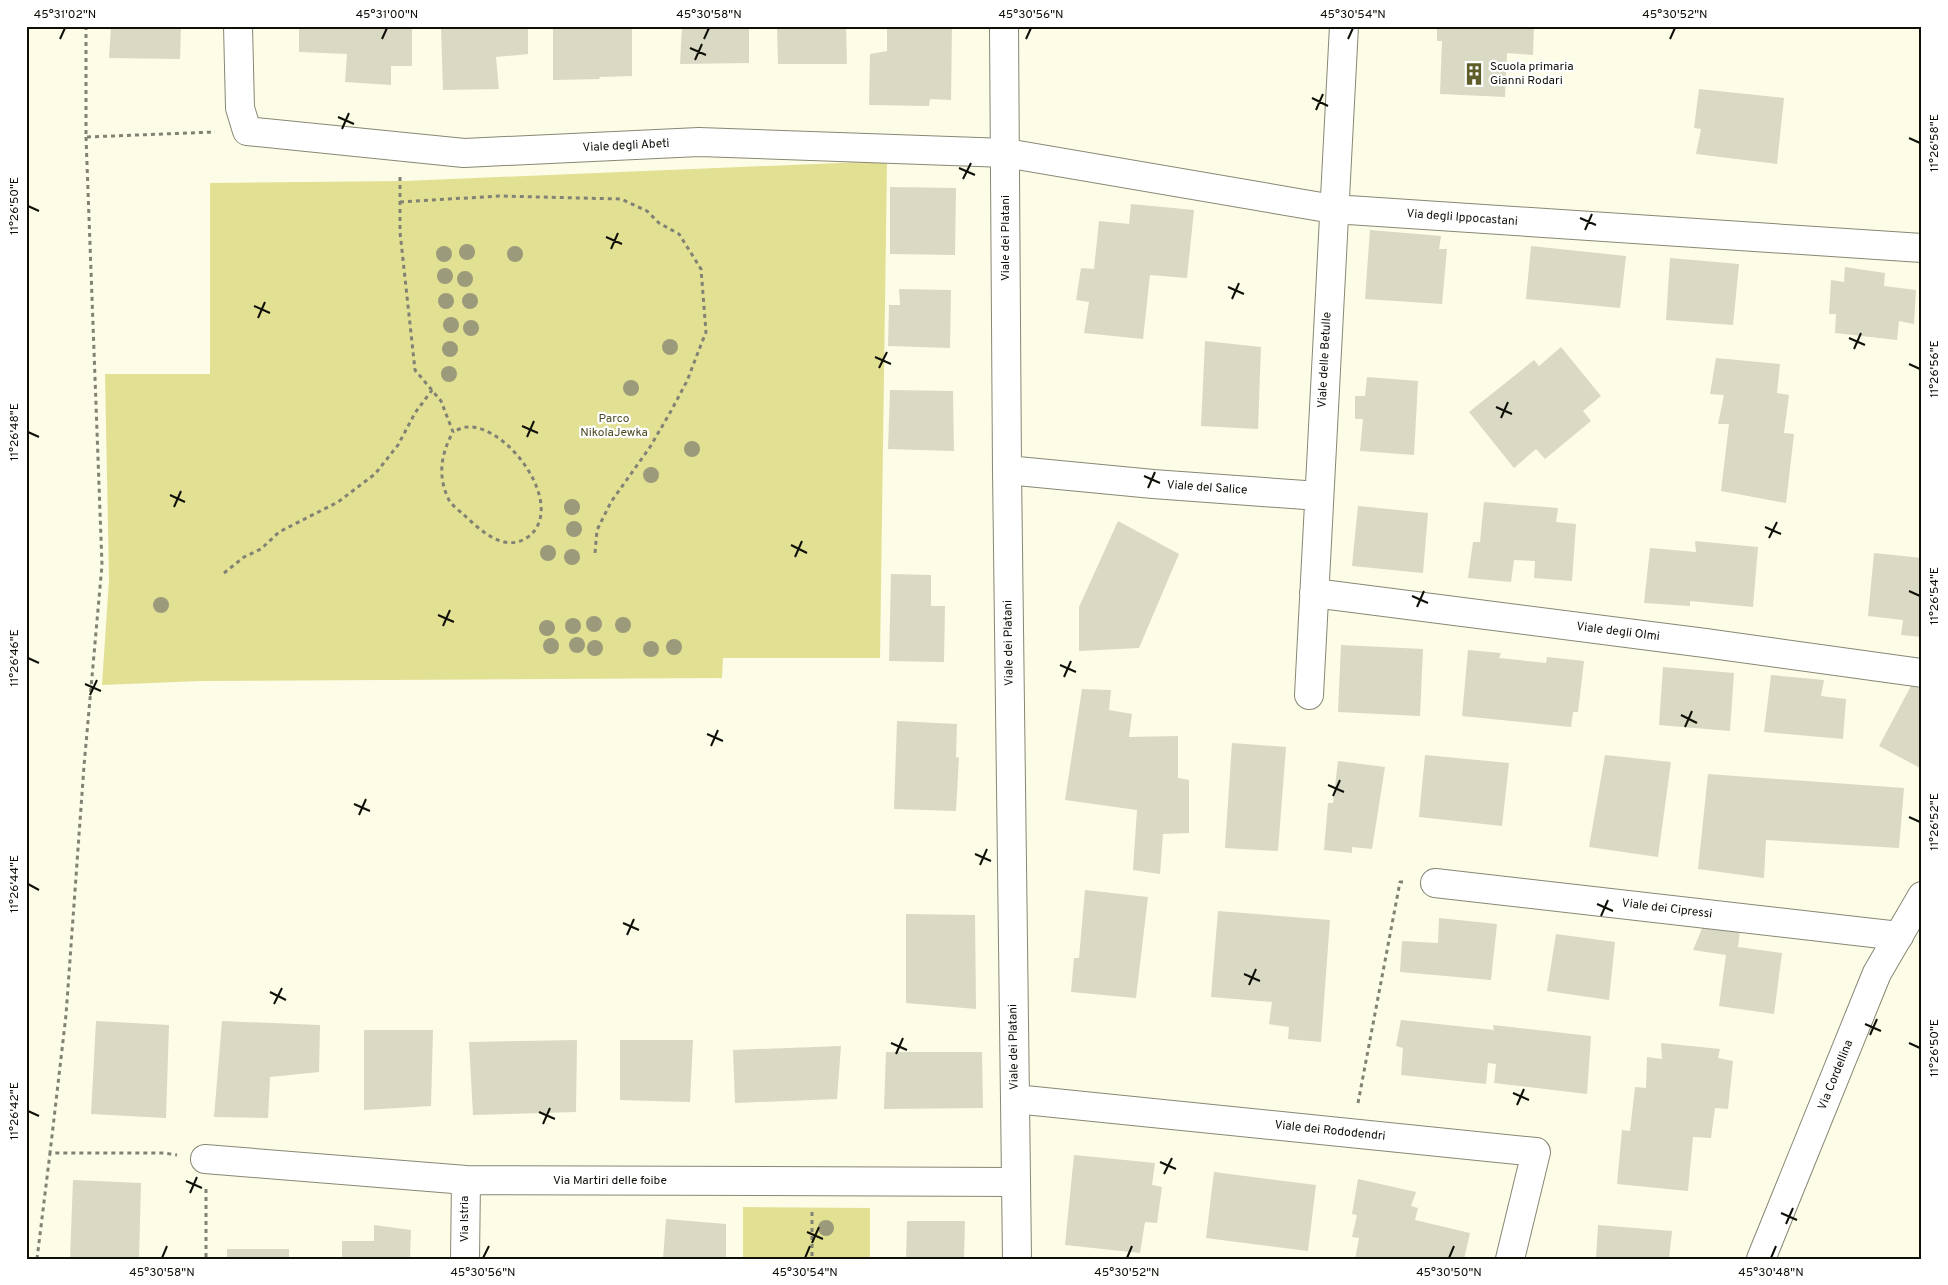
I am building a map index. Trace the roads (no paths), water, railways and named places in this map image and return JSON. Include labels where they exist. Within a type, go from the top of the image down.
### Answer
[{"type":"street","name":"Viale degli Abeti","points":[[238,26],[240,108],[247,130],[464,153],[699,142],[1006,153]]},
{"type":"street","name":"Viale dei Platani","points":[[1004,26],[1016,1259]]},
{"type":"street","name":"Viale delle Betulle","points":[[1309,695],[1344,26]]},
{"type":"street","name":"Via degli Ippocastani","points":[[1006,153],[1333,209],[1922,248]]},
{"type":"street","name":"Viale del Salice","points":[[1007,470],[1153,484],[1319,496]]},
{"type":"street","name":"Viale degli Olmi","points":[[1314,593],[1922,673]]},
{"type":"street","name":"Viale dei Cipressi","points":[[1435,882],[1899,936]]},
{"type":"street","name":"Via Cordellina","points":[[1761,1259],[1877,973],[1922,896]]},
{"type":"street","name":"Viale dei Rododendri","points":[[1015,1099],[1536,1152],[1510,1259]]},
{"type":"street","name":"Via Martiri delle foibe","points":[[205,1159],[466,1180],[1016,1182]]},
{"type":"street","name":"Via Istria","points":[[465,1259],[466,1180]]},
{"type":"place","name":"Scuola primaria Gianni Rodari","points":[[1474,74]]},
{"type":"park label","name":"Parco NikolaJewka","points":[[614,426]]}]
